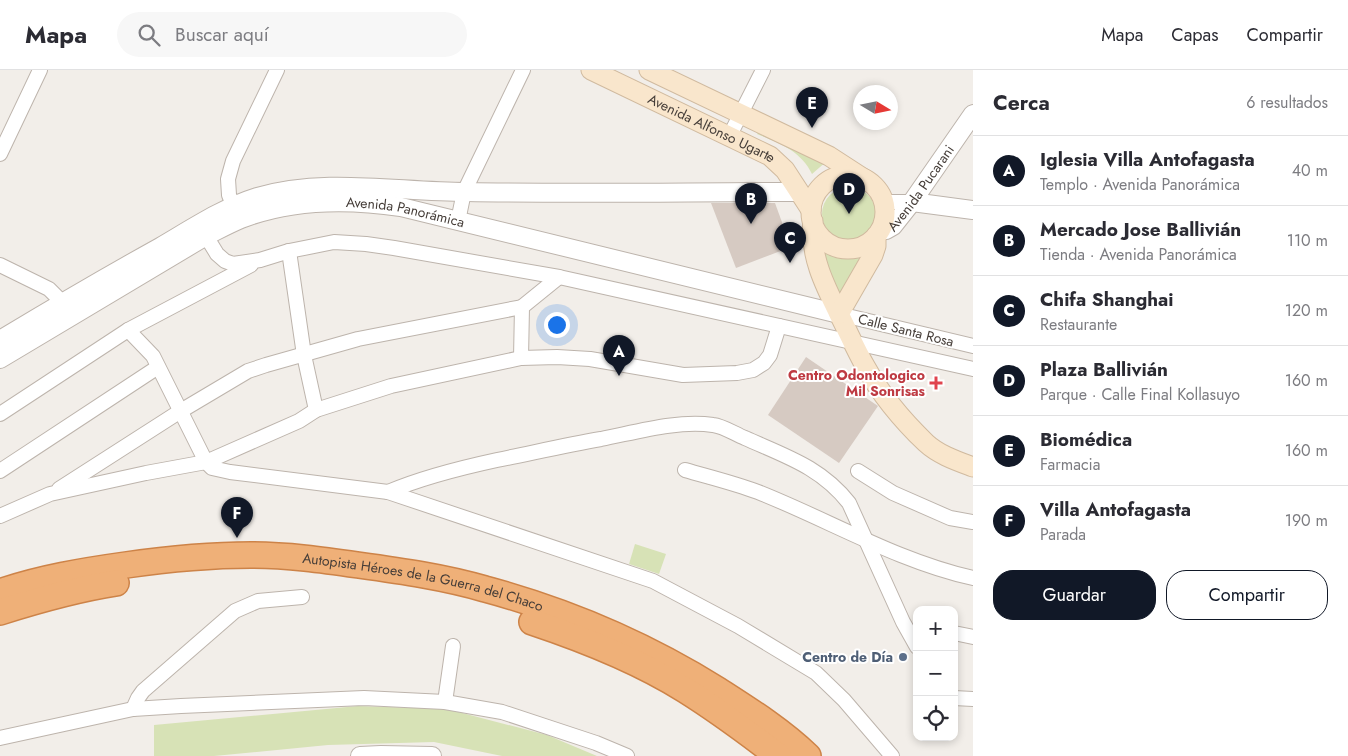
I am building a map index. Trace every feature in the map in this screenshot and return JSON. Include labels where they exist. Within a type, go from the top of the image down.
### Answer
[{"type":"highway","name":"Autopista Héroes de la Guerra del Chaco","points":[[0,592],[30,582],[92,570],[176,558],[252,555],[321,560],[436,577],[486,589],[570,616],[634,643],[692,674],[754,713],[808,756]]},
{"type":"highway","name":"Autopista Héroes de la Guerra del Chaco","points":[[0,612],[34,601],[94,586],[178,573],[255,569],[378,581],[480,604],[574,636],[684,689],[778,756]]},
{"type":"main road","name":"Avenida Alfonso Ugarte","points":[[591,70],[730,135],[770,156],[785,170],[812,216]]},
{"type":"main road","name":"Avenida Alfonso Ugarte","points":[[650,70],[743,113],[829,156],[866,180]]},
{"type":"main road","points":[[839,314],[873,255],[884,217],[883,202],[877,190],[866,180],[847,176],[840,176],[828,182],[815,197],[811,235],[816,260],[827,289],[839,314],[866,367],[898,412],[927,444],[947,457],[973,467]]},
{"type":"main road","points":[[812,216],[819,235],[830,244],[843,249],[858,248],[878,233]]},
{"type":"street","points":[[0,154],[40,70]]},
{"type":"street","points":[[237,213],[229,195],[228,179],[233,161],[277,70]]},
{"type":"street","points":[[458,221],[464,192],[523,70]]},
{"type":"street","points":[[730,135],[743,113],[763,70]]},
{"type":"street","name":"Avenida Pucarani","points":[[878,233],[893,226],[912,202],[973,114]]},
{"type":"street","name":"Avenida Panorámica","points":[[0,340],[62,302],[279,192],[345,186],[464,192],[798,192]]},
{"type":"street","name":"Avenida Panorámica","points":[[0,359],[206,236],[237,213],[310,203],[344,202],[401,207],[839,314]]},
{"type":"street","points":[[883,202],[912,202],[973,210]]},
{"type":"street","points":[[206,236],[212,248],[225,261],[233,264],[260,260]]},
{"type":"street","name":"Calle Santa Rosa","points":[[260,260],[289,251],[334,242],[366,244],[559,277],[973,369]]},
{"type":"street","points":[[289,251],[304,355],[316,410]]},
{"type":"street","points":[[0,414],[128,330],[260,260]]},
{"type":"street","points":[[0,266],[49,289],[62,302]]},
{"type":"street","points":[[0,516],[50,494],[248,371],[358,339],[522,307],[559,277]]},
{"type":"street","points":[[521,358],[522,307]]},
{"type":"street","name":"Calle Santa Rosa","points":[[839,314],[973,346]]},
{"type":"street","points":[[50,494],[206,462],[299,420],[316,410],[391,386],[521,358],[557,357],[590,359],[683,375],[737,373],[753,370],[764,363],[770,355],[779,326]]},
{"type":"street","points":[[128,330],[152,356],[206,462],[212,468],[230,472],[388,492],[653,581],[738,626],[816,673],[844,700],[892,756]]},
{"type":"street","points":[[0,471],[158,367]]},
{"type":"street","points":[[388,492],[414,481],[452,470],[556,447],[693,423],[716,425],[784,455],[819,474],[837,488],[849,504],[910,624]]},
{"type":"street","points":[[684,470],[756,491],[866,540],[947,572],[973,578]]},
{"type":"street","points":[[858,471],[893,493],[950,518],[973,522]]},
{"type":"street","points":[[133,709],[143,691],[235,611],[258,601],[271,598],[302,597]]},
{"type":"street","points":[[958,634],[973,637]]},
{"type":"street","points":[[445,702],[452,646]]},
{"type":"street","points":[[0,738],[133,709],[364,698],[445,702],[502,712],[596,743],[627,756]]},
{"type":"street","points":[[958,698],[973,699]]},
{"type":"street","points":[[360,756],[381,754],[432,756]]},
{"type":"green space","points":[[759,131],[827,161],[812,174],[802,159],[796,154],[757,134]]},
{"type":"green space","points":[[849,187],[859,189],[868,195],[874,204],[876,214],[874,224],[868,233],[859,239],[849,241],[839,239],[830,233],[824,224],[822,214],[824,204],[830,195],[839,189]]},
{"type":"green space","points":[[813,244],[828,250],[842,252],[872,247],[844,295],[836,295]]},
{"type":"green space","points":[[635,544],[666,554],[659,574],[629,564]]},
{"type":"green space","points":[[358,706],[447,709],[547,735],[597,756],[502,756],[434,742],[328,745],[214,756],[154,756],[154,725]]},
{"type":"building","points":[[711,203],[775,203],[791,247],[736,268]]},
{"type":"building","points":[[806,357],[878,406],[839,463],[768,415]]},
{"type":"place","name":"Biomédica","points":[[812,128]]},
{"type":"place","name":"Plaza Ballivián","points":[[849,214]]},
{"type":"place","name":"Mercado Jose Ballivián","points":[[751,224]]},
{"type":"place","name":"Chifa Shanghai","points":[[790,263]]},
{"type":"place","name":"Iglesia Villa Antofagasta","points":[[619,376]]},
{"type":"place","name":"Centro Odontologico Mil Sonrisas","points":[[936,383]]},
{"type":"place","name":"Villa Antofagasta","points":[[237,538]]},
{"type":"place","name":"Centro de Día","points":[[903,657]]}]
